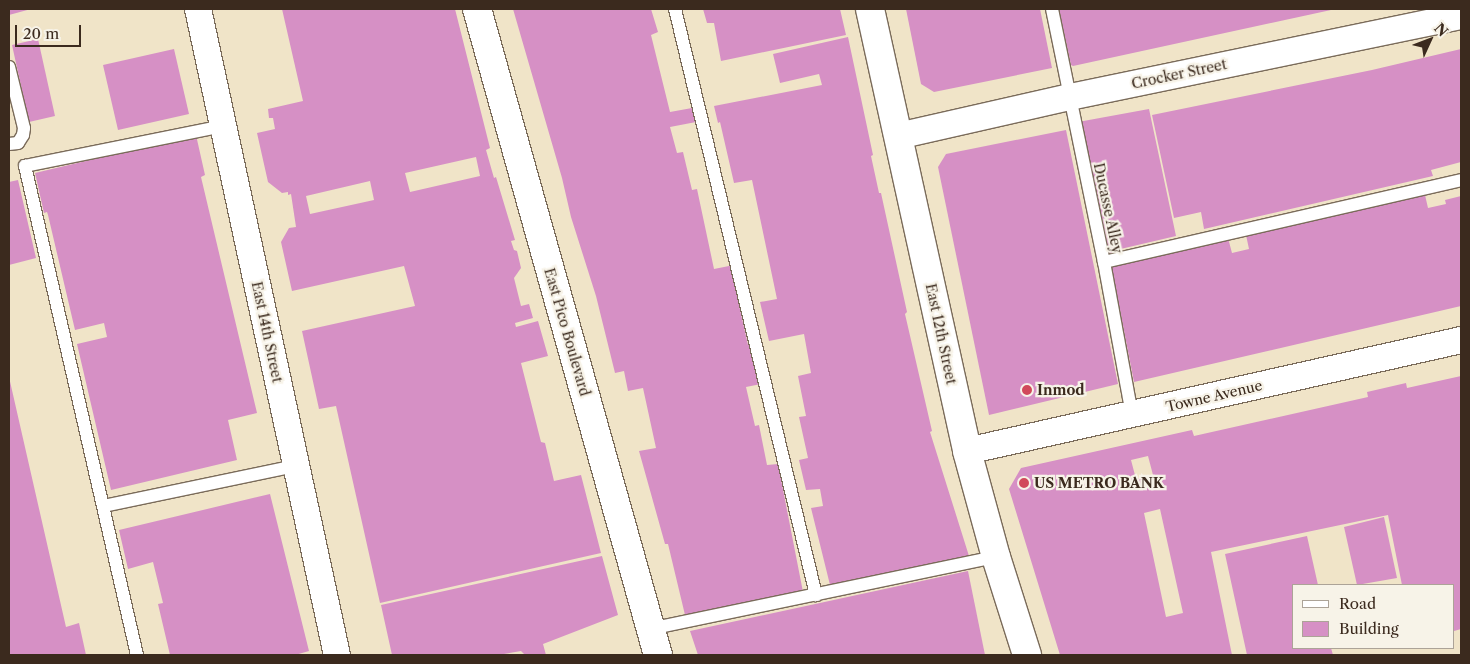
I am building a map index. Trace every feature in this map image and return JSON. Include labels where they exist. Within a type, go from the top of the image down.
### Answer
[{"type":"street","name":"East 14th Street","points":[[198,9],[337,655]]},
{"type":"street","name":"East Pico Boulevard","points":[[477,9],[658,655]]},
{"type":"street","name":"East 12th Street","points":[[870,9],[967,451],[996,557],[1027,655]]},
{"type":"street","name":"Crocker Street","points":[[898,136],[1070,97],[1461,16]]},
{"type":"street","name":"Towne Avenue","points":[[967,451],[1461,340]]},
{"type":"lane","points":[[674,9],[816,595]]},
{"type":"lane","name":"Ducasse Alley","points":[[1052,9],[1104,262],[1132,414]]},
{"type":"lane","points":[[9,67],[24,128],[24,135],[18,142],[9,144]]},
{"type":"lane","points":[[137,655],[25,166],[223,126]]},
{"type":"lane","points":[[1104,262],[1461,180]]},
{"type":"lane","points":[[104,506],[296,466]]},
{"type":"lane","points":[[650,629],[996,557]]},
{"type":"building","points":[[9,9],[31,9],[9,15]]},
{"type":"building","points":[[282,9],[455,9],[490,148],[486,150],[515,240],[511,241],[514,250],[517,251],[521,268],[514,278],[521,306],[529,304],[533,318],[515,323],[516,327],[538,321],[548,356],[521,363],[541,442],[545,443],[554,481],[581,475],[601,553],[380,603],[336,406],[319,409],[302,331],[415,306],[404,266],[292,291],[281,242],[289,228],[296,227],[291,194],[288,195],[288,192],[282,193],[268,182],[257,133],[275,129],[273,118],[269,118],[268,109],[303,101]],"holes":[[[476,157],[480,176],[410,192],[405,173]],[[370,181],[374,200],[310,214],[306,196]]]},
{"type":"building","points":[[513,9],[651,9],[658,32],[651,35],[670,112],[692,108],[696,122],[670,127],[677,153],[683,152],[692,190],[697,189],[714,269],[734,265],[743,304],[739,305],[748,345],[753,344],[761,384],[746,387],[755,426],[759,425],[767,465],[778,464],[803,592],[685,615],[668,544],[665,544],[639,451],[656,448],[643,388],[628,391],[624,371],[615,373],[596,296],[571,217],[562,178]]},
{"type":"building","points":[[703,9],[840,9],[846,35],[721,61],[714,23],[707,23]]},
{"type":"building","points":[[906,9],[1040,9],[1052,68],[934,92],[921,84]]},
{"type":"building","points":[[1059,9],[1331,10],[1073,66],[1071,65]]},
{"type":"building","points":[[848,37],[873,155],[871,156],[879,193],[881,193],[907,312],[905,314],[932,431],[930,432],[969,556],[830,585],[811,508],[823,506],[820,489],[806,490],[799,460],[808,458],[799,417],[806,416],[798,376],[811,373],[804,334],[769,341],[760,302],[777,299],[752,180],[734,183],[720,122],[718,123],[714,106],[822,85],[819,74],[780,83],[773,54]]},
{"type":"building","points":[[38,39],[55,116],[29,122],[12,45]]},
{"type":"building","points":[[174,49],[189,114],[118,130],[103,65]]},
{"type":"building","points":[[1461,49],[1461,162],[1431,170],[1433,176],[1204,229],[1201,212],[1174,218],[1152,115],[1372,70]]},
{"type":"building","points":[[1149,109],[1176,236],[1112,251],[1113,254],[1108,255],[1078,122]]},
{"type":"building","points":[[1066,130],[1118,384],[989,415],[938,167],[946,154]]},
{"type":"building","points":[[196,135],[205,175],[201,177],[257,413],[228,420],[237,460],[111,490],[77,344],[107,337],[104,323],[75,330],[48,215],[47,212],[44,213],[35,173]]},
{"type":"building","points":[[18,180],[36,258],[9,265],[9,182]]},
{"type":"building","points":[[1425,195],[1428,208],[1446,204],[1445,200],[1461,196],[1461,306],[1134,382],[1111,264],[1228,238],[1232,253],[1249,249],[1246,235]]},
{"type":"building","points":[[1461,376],[1461,629],[1455,631],[1455,584],[1402,584],[1388,515],[1211,552],[1232,655],[1060,655],[1009,489],[1021,468],[1192,430],[1194,436],[1368,397],[1367,392],[1406,383],[1407,388]],"holes":[[[1148,456],[1153,475],[1136,479],[1131,460]],[[1160,509],[1183,613],[1166,617],[1144,513]]]},
{"type":"building","points":[[9,377],[66,627],[79,623],[86,655],[9,655]]},
{"type":"building","points":[[270,494],[309,651],[295,655],[170,655],[158,604],[163,603],[153,562],[128,569],[119,530]]},
{"type":"building","points":[[1384,517],[1397,578],[1357,584],[1344,527]]},
{"type":"building","points":[[1307,536],[1318,584],[1292,584],[1292,649],[1331,649],[1333,655],[1247,655],[1225,554]]},
{"type":"building","points":[[602,556],[618,615],[543,644],[546,655],[525,655],[521,651],[498,655],[392,655],[381,605]]},
{"type":"building","points":[[968,571],[985,655],[698,655],[690,631]]},
{"type":"place","name":"Inmod","points":[[1027,390]]},
{"type":"place","name":"US METRO BANK","points":[[1024,483]]}]
